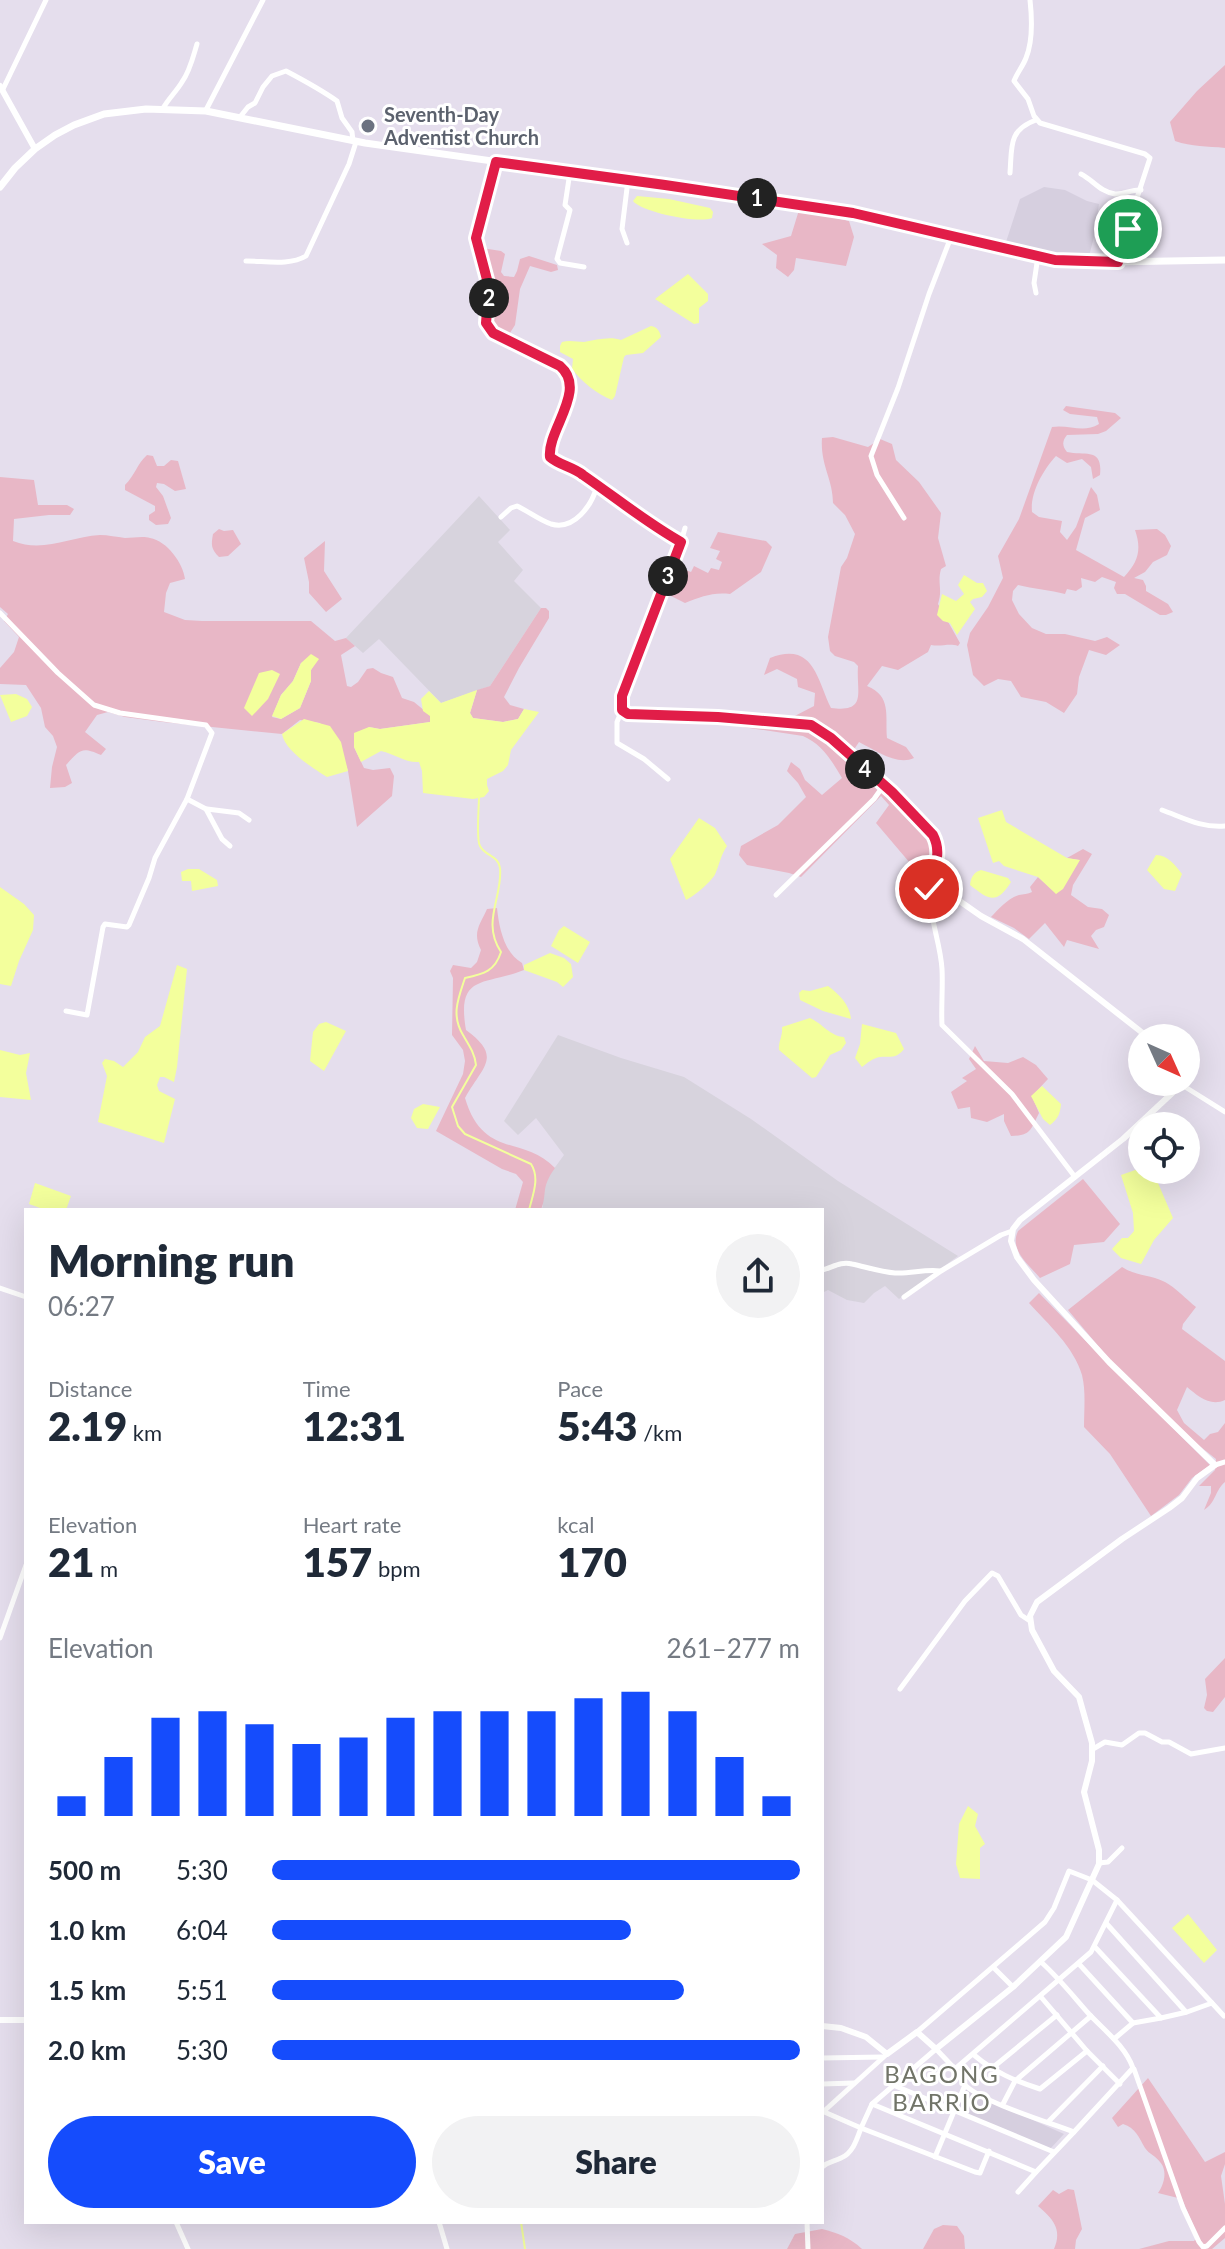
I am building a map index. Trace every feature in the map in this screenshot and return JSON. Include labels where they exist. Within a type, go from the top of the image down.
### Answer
[{"type":"main road","points":[[0,187],[35,149],[65,129],[104,114],[206,111],[354,141],[853,213],[1065,261],[1225,260]]},
{"type":"street","points":[[35,149],[1,88],[46,0]]},
{"type":"street","points":[[206,111],[263,0]]},
{"type":"street","points":[[1030,0],[1030,45],[1014,81],[1028,99],[1036,120],[1149,156],[1118,262]]},
{"type":"street","points":[[162,110],[182,83],[197,44]]},
{"type":"street","points":[[240,118],[255,103],[272,76],[289,72],[318,86],[337,101],[354,141],[349,164],[306,256],[287,262],[246,261]]},
{"type":"street","points":[[1010,173],[1014,136],[1022,126],[1036,120]]},
{"type":"street","points":[[496,162],[476,238],[488,280],[487,326],[493,333],[531,350],[565,371],[569,385],[566,407],[551,443],[550,455],[554,460],[580,472],[681,542]]},
{"type":"street","points":[[570,172],[565,205],[570,210],[557,259],[560,263],[584,267]]},
{"type":"street","points":[[1081,174],[1114,194],[1141,190]]},
{"type":"street","points":[[627,243],[622,229],[628,180]]},
{"type":"street","points":[[904,518],[877,475],[871,456],[952,236]]},
{"type":"street","points":[[1036,293],[1034,283],[1038,256]]},
{"type":"street","points":[[501,517],[512,507],[518,506],[552,524],[563,524],[578,517],[587,507],[597,486]]},
{"type":"street","points":[[668,779],[644,759],[617,743],[617,722],[622,710],[622,696],[685,528]]},
{"type":"street","points":[[0,614],[94,705],[120,713],[206,725],[212,733],[187,799],[155,858],[129,925],[105,924],[103,927],[87,1015],[66,1011]]},
{"type":"street","points":[[622,710],[628,714],[718,717],[811,725],[831,738],[884,785],[933,835],[938,848],[929,900],[942,966],[942,1025],[1019,1102],[1075,1177]]},
{"type":"street","points":[[776,895],[874,799],[884,785]]},
{"type":"street","points":[[187,799],[206,809],[239,813],[249,820]]},
{"type":"street","points":[[206,809],[222,839],[230,846]]},
{"type":"street","points":[[1162,810],[1194,824],[1225,826]]},
{"type":"street","points":[[936,869],[944,886],[957,900],[1023,939],[1131,1024]]},
{"type":"street","points":[[1200,1095],[1225,1112]]},
{"type":"street","points":[[1170,1096],[1123,1139],[1020,1220],[1012,1231],[1011,1241],[1017,1257],[1040,1288],[1109,1362],[1215,1465]]},
{"type":"street","points":[[904,1297],[941,1271],[1012,1231]]},
{"type":"street","points":[[824,1270],[848,1263],[892,1273],[941,1271]]},
{"type":"street","points":[[0,1288],[24,1296]]},
{"type":"street","points":[[824,2165],[849,2153],[872,2104],[1013,1987],[1068,1933],[1099,1863],[1098,1845],[1084,1792],[1093,1749],[1079,1697],[1049,1664],[1032,1630],[1031,1612],[1037,1602],[1182,1498],[1197,1478],[1225,1462]]},
{"type":"street","points":[[0,1638],[24,1571]]},
{"type":"street","points":[[900,1689],[965,1601],[992,1573],[998,1576],[1021,1615],[1030,1621]]},
{"type":"street","points":[[1093,1749],[1105,1742],[1122,1745],[1139,1733],[1169,1742],[1191,1754],[1225,1748]]},
{"type":"street","points":[[1099,1863],[1108,1862],[1122,1848]]},
{"type":"street","points":[[824,2111],[1045,1922],[1069,1871],[1092,1880],[1117,1900],[1224,2016]]},
{"type":"street","points":[[955,2069],[1079,1964],[1095,1947],[1117,1900]]},
{"type":"street","points":[[1106,1923],[1187,2012]]},
{"type":"street","points":[[1095,1947],[1161,2018]]},
{"type":"street","points":[[1041,1962],[1123,2050],[1133,2068],[1183,2208],[1199,2242],[1203,2247],[1207,2246],[1225,2228]]},
{"type":"street","points":[[1079,1964],[1133,2023]]},
{"type":"street","points":[[993,1967],[1013,1987]]},
{"type":"street","points":[[1041,1997],[1120,2084]]},
{"type":"street","points":[[1114,2039],[1133,2023],[1187,2012],[1212,2003]]},
{"type":"street","points":[[991,2069],[1057,2015]]},
{"type":"street","points":[[1003,2104],[1015,2081],[1091,2016]]},
{"type":"street","points":[[0,2020],[24,2020]]},
{"type":"street","points":[[824,2026],[841,2028],[866,2037],[885,2056]]},
{"type":"street","points":[[917,2032],[955,2069],[965,2085],[1003,2104],[1074,2132]]},
{"type":"street","points":[[974,2055],[991,2069],[1041,2089],[1087,2051]]},
{"type":"street","points":[[824,2058],[885,2056]]},
{"type":"street","points":[[1048,2122],[1103,2066]]},
{"type":"street","points":[[1018,2192],[1133,2068]]},
{"type":"street","points":[[824,2084],[855,2083]]},
{"type":"street","points":[[893,2085],[1054,2152]]},
{"type":"street","points":[[935,2157],[965,2085]]},
{"type":"street","points":[[872,2104],[1036,2172]]},
{"type":"street","points":[[824,2112],[980,2173],[989,2151]]},
{"type":"street","points":[[177,2224],[188,2249]]},
{"type":"street","points":[[440,2224],[447,2249]]},
{"type":"street","points":[[807,2224],[808,2249]]},
{"type":"shaded area","points":[[1225,65],[1225,148],[1175,141],[1170,122]]},
{"type":"shaded area","points":[[1044,187],[1065,190],[1099,204],[1088,260],[1005,245],[1020,199]]},
{"type":"shaded area","points":[[637,196],[710,208],[712,218],[683,218],[658,213],[633,201]]},
{"type":"shaded area","points":[[799,210],[849,221],[854,237],[846,266],[796,258],[794,270],[788,277],[776,268],[777,255],[762,244],[791,236]]},
{"type":"shaded area","points":[[482,248],[505,254],[501,272],[504,276],[514,277],[520,259],[529,256],[557,265],[558,270],[551,272],[530,266],[520,289],[515,325],[508,336],[497,331],[493,325],[491,270]]},
{"type":"shaded area","points":[[688,274],[708,294],[708,301],[699,308],[699,323],[694,324],[655,299]]},
{"type":"shaded area","points":[[651,326],[658,330],[661,337],[643,353],[624,357],[612,400],[585,383],[572,369],[573,359],[560,352],[562,342],[608,338],[621,340]]},
{"type":"shaded area","points":[[1066,406],[1115,413],[1121,418],[1098,434],[1067,435],[1063,444],[1067,452],[1096,456],[1100,475],[1093,479],[1091,467],[1082,459],[1067,463],[1056,456],[1038,482],[1032,512],[1039,517],[1062,521],[1060,532],[1067,540],[1076,527],[1091,487],[1097,495],[1100,510],[1085,518],[1076,550],[1124,577],[1137,555],[1135,530],[1157,529],[1171,546],[1167,555],[1134,578],[1143,580],[1146,591],[1168,604],[1173,612],[1160,615],[1125,594],[1117,594],[1114,588],[1116,582],[1102,577],[1095,582],[1081,578],[1082,587],[1076,591],[1067,589],[1065,594],[1018,585],[1013,591],[1012,600],[1019,614],[1032,628],[1046,634],[1065,634],[1095,641],[1107,637],[1120,645],[1106,655],[1089,650],[1079,677],[1077,694],[1064,713],[1046,702],[1021,697],[1011,681],[998,679],[984,686],[973,675],[967,645],[970,633],[1003,578],[998,556],[1019,519],[1052,427],[1082,429],[1099,424],[1097,417],[1070,414],[1063,410]]},
{"type":"shaded area","points":[[833,437],[868,447],[880,439],[892,444],[896,460],[919,482],[941,513],[938,538],[946,566],[941,569],[938,604],[960,643],[958,646],[931,645],[928,652],[898,670],[882,666],[867,686],[884,701],[887,738],[906,747],[914,758],[907,760],[886,756],[859,742],[850,749],[816,724],[789,719],[814,706],[815,693],[798,687],[797,679],[777,669],[764,675],[770,658],[796,655],[812,666],[831,708],[851,707],[858,699],[858,666],[835,656],[830,651],[828,637],[841,567],[855,534],[845,515],[833,503],[822,438]]},
{"type":"shaded area","points":[[147,455],[153,456],[157,466],[164,466],[171,460],[178,461],[186,489],[175,491],[157,483],[156,487],[171,518],[168,524],[156,525],[149,520],[155,506],[125,490],[125,485]]},
{"type":"shaded area","points":[[0,477],[34,480],[38,505],[67,505],[74,509],[70,515],[14,519],[13,541],[46,545],[100,535],[156,540],[173,554],[185,579],[170,583],[164,612],[185,620],[311,621],[335,641],[346,638],[355,646],[341,655],[347,686],[351,687],[367,669],[373,668],[393,677],[402,698],[414,702],[431,716],[430,722],[380,729],[369,727],[354,747],[364,768],[390,768],[394,776],[392,796],[357,827],[344,759],[320,723],[300,720],[282,734],[163,722],[108,712],[97,715],[85,732],[106,749],[101,755],[85,750],[78,753],[66,765],[72,783],[50,788],[57,747],[45,727],[41,708],[26,685],[0,684],[0,668],[14,652],[19,637],[4,621],[8,614],[0,607]],"holes":[[[318,658],[311,670],[311,681],[300,708],[281,719],[272,717],[281,695],[293,681],[301,663]]]},
{"type":"shaded area","points":[[479,496],[510,530],[498,542],[523,570],[514,581],[541,608],[490,686],[441,703],[379,639],[363,653],[346,638]]},
{"type":"shaded area","points":[[219,529],[233,530],[241,544],[228,556],[219,557],[213,549],[213,534]]},
{"type":"shaded area","points":[[718,532],[766,541],[772,547],[761,572],[730,594],[712,594],[685,603],[667,594],[675,566],[691,572],[694,566],[708,573],[711,568],[719,570],[722,562],[716,559],[720,551],[710,548]]},
{"type":"shaded area","points":[[325,541],[324,571],[342,599],[326,612],[309,593],[304,558]]},
{"type":"shaded area","points":[[964,575],[983,583],[987,591],[970,602],[975,609],[957,635],[950,623],[937,615],[942,594],[956,601],[964,594],[958,585]]},
{"type":"shaded area","points":[[541,608],[549,611],[549,618],[504,697],[510,705],[524,709],[518,719],[503,722],[473,718],[470,713],[477,690],[490,686]]},
{"type":"shaded area","points":[[311,654],[319,659],[311,670],[311,681],[300,708],[281,719],[272,716],[301,663]]},
{"type":"shaded area","points":[[272,670],[280,674],[268,699],[252,716],[244,708],[259,673]]},
{"type":"shaded area","points":[[477,690],[470,713],[473,718],[503,722],[518,719],[524,709],[539,712],[511,750],[508,765],[487,779],[489,791],[484,797],[473,799],[423,793],[419,762],[386,752],[381,751],[361,762],[354,747],[354,733],[369,727],[380,729],[430,722],[430,716],[423,711],[421,699],[429,691],[441,703]]},
{"type":"shaded area","points":[[16,694],[27,699],[32,707],[27,716],[11,722],[0,695]]},
{"type":"shaded area","points":[[711,718],[805,726],[821,734],[902,806],[932,840],[934,879],[921,876],[876,823],[889,805],[881,796],[801,877],[747,865],[739,855],[741,846],[778,825],[806,797],[787,771],[791,762],[822,795],[842,778],[821,748],[810,739],[710,722]]},
{"type":"shaded area","points":[[304,719],[330,726],[341,742],[348,771],[327,777],[288,747],[282,734]]},
{"type":"shaded area","points":[[1002,810],[1006,822],[1067,858],[1080,860],[1063,889],[1056,894],[1038,877],[1004,866],[999,861],[993,863],[978,818]]},
{"type":"shaded area","points":[[699,818],[715,828],[727,846],[711,879],[686,900],[670,859]]},
{"type":"shaded area","points":[[1083,849],[1092,854],[1073,885],[1071,895],[1088,907],[1102,909],[1109,915],[1104,927],[1091,936],[1099,949],[1067,940],[1064,947],[1045,923],[1029,939],[991,917],[1011,899],[1032,892],[1030,887],[1038,877],[1056,893],[1079,860],[1067,858]]},
{"type":"shaded area","points":[[1156,855],[1168,859],[1182,874],[1175,891],[1164,889],[1147,870]]},
{"type":"shaded area","points":[[199,869],[217,880],[218,886],[192,891],[191,881],[182,881],[181,872]]},
{"type":"shaded area","points":[[981,870],[1008,878],[1011,882],[1001,895],[987,897],[970,885],[973,875]]},
{"type":"shaded area","points":[[0,887],[34,915],[33,930],[11,986],[0,984]]},
{"type":"shaded area","points":[[497,908],[504,939],[524,970],[477,985],[465,999],[466,1030],[477,1039],[487,1055],[483,1070],[465,1098],[482,1130],[505,1144],[543,1158],[555,1168],[546,1186],[542,1208],[516,1208],[523,1182],[516,1174],[436,1131],[463,1074],[465,1061],[463,1050],[452,1035],[453,978],[450,971],[453,965],[471,968],[477,962],[481,950],[477,933],[487,909]]},
{"type":"shaded area","points":[[564,926],[590,942],[578,963],[551,946]]},
{"type":"shaded area","points":[[550,953],[571,964],[573,977],[563,987],[524,970],[524,965]]},
{"type":"shaded area","points":[[177,965],[187,969],[177,1067],[174,1082],[160,1077],[157,1085],[159,1091],[175,1099],[164,1143],[98,1122],[107,1076],[102,1063],[105,1059],[123,1067],[138,1052],[145,1037],[160,1026]]},
{"type":"shaded area","points":[[828,986],[843,1000],[851,1019],[800,1000],[802,990]]},
{"type":"shaded area","points":[[810,1018],[844,1037],[846,1043],[841,1050],[830,1055],[816,1077],[812,1078],[779,1050],[782,1027]]},
{"type":"shaded area","points":[[326,1022],[346,1031],[324,1071],[310,1061],[313,1032],[319,1024]]},
{"type":"shaded area","points":[[862,1024],[896,1033],[904,1049],[896,1056],[877,1058],[862,1067],[855,1058]]},
{"type":"shaded area","points":[[558,1035],[684,1077],[751,1119],[838,1181],[958,1256],[899,1299],[885,1286],[864,1303],[847,1300],[828,1290],[824,1292],[824,1208],[542,1208],[545,1181],[564,1155],[536,1118],[518,1135],[504,1121]]},
{"type":"shaded area","points":[[975,1046],[984,1061],[1008,1063],[1023,1057],[1036,1065],[1048,1079],[1032,1096],[1039,1113],[1027,1133],[1011,1136],[1004,1114],[987,1122],[971,1118],[970,1107],[958,1109],[951,1092],[967,1081],[962,1078],[976,1069],[969,1059]]},
{"type":"shaded area","points":[[0,1050],[20,1055],[30,1053],[26,1073],[31,1100],[0,1097]]},
{"type":"shaded area","points":[[1042,1086],[1061,1104],[1058,1116],[1050,1125],[1043,1119],[1031,1096]]},
{"type":"shaded area","points":[[423,1104],[440,1107],[428,1129],[417,1128],[411,1118],[414,1109]]},
{"type":"shaded area","points":[[1128,1173],[1128,1184],[1158,1184],[1173,1218],[1154,1240],[1141,1264],[1121,1258],[1112,1249],[1134,1231],[1133,1213],[1121,1175]]},
{"type":"shaded area","points":[[1083,1179],[1120,1224],[1104,1242],[1074,1245],[1070,1264],[1040,1278],[1018,1251],[1018,1231]]},
{"type":"shaded area","points":[[35,1183],[71,1196],[67,1208],[40,1208],[29,1204]]},
{"type":"shaded area","points":[[1122,1267],[1165,1282],[1196,1307],[1182,1329],[1225,1361],[1225,1400],[1209,1401],[1187,1387],[1177,1410],[1184,1423],[1204,1440],[1218,1432],[1225,1423],[1225,1482],[1204,1510],[1211,1486],[1199,1486],[1215,1470],[1216,1459],[1110,1360],[1068,1310]]},
{"type":"shaded area","points":[[1039,1293],[1210,1465],[1192,1478],[1179,1495],[1151,1516],[1110,1454],[1084,1427],[1082,1375],[1067,1345],[1029,1303]]},
{"type":"shaded area","points":[[1225,1658],[1225,1697],[1213,1712],[1207,1711],[1204,1708],[1207,1695],[1205,1679]]},
{"type":"shaded area","points":[[968,1806],[978,1814],[975,1826],[985,1844],[980,1848],[980,1879],[960,1878],[956,1864],[959,1824]]},
{"type":"shaded area","points":[[1188,1914],[1217,1950],[1204,1963],[1172,1928]]},
{"type":"shaded area","points":[[1148,2078],[1205,2162],[1225,2152],[1221,2176],[1225,2238],[1212,2249],[1139,2249],[1169,2241],[1194,2241],[1198,2236],[1182,2199],[1158,2193],[1164,2178],[1160,2162],[1134,2131],[1123,2124],[1118,2127],[1112,2118]]},
{"type":"shaded area","points":[[966,2090],[1064,2134],[1050,2149],[956,2110]]},
{"type":"shaded area","points":[[1068,2189],[1074,2190],[1082,2229],[1075,2249],[1054,2249],[1057,2236],[1055,2224],[1038,2206],[1053,2190],[1059,2194]]},
{"type":"shaded area","points":[[943,2225],[957,2226],[964,2236],[965,2249],[923,2249],[934,2229]]},
{"type":"shaded area","points":[[822,2229],[853,2241],[862,2249],[787,2249],[795,2234]]},
{"type":"waterway","points":[[479,797],[479,843],[500,868],[493,930],[501,952],[496,964],[488,971],[465,978],[460,993],[457,1021],[476,1065],[452,1107],[458,1126],[465,1134],[531,1164],[535,1180],[530,1208]]},
{"type":"waterway","points":[[521,2224],[525,2249]]},
{"type":"place","name":"Seventh-Day Adventist Church","points":[[368,126]]},
{"type":"district","name":"BAGONG BARRIO","points":[[942,2087]]},
{"type":"route","points":[[929,889],[938,854],[933,835],[903,802],[815,727],[718,717],[628,714],[622,710],[622,696],[681,542],[580,472],[550,457],[550,448],[566,407],[567,373],[560,366],[493,333],[486,323],[489,287],[476,238],[496,162],[853,213],[1065,261],[1118,262],[1128,229]]}]
